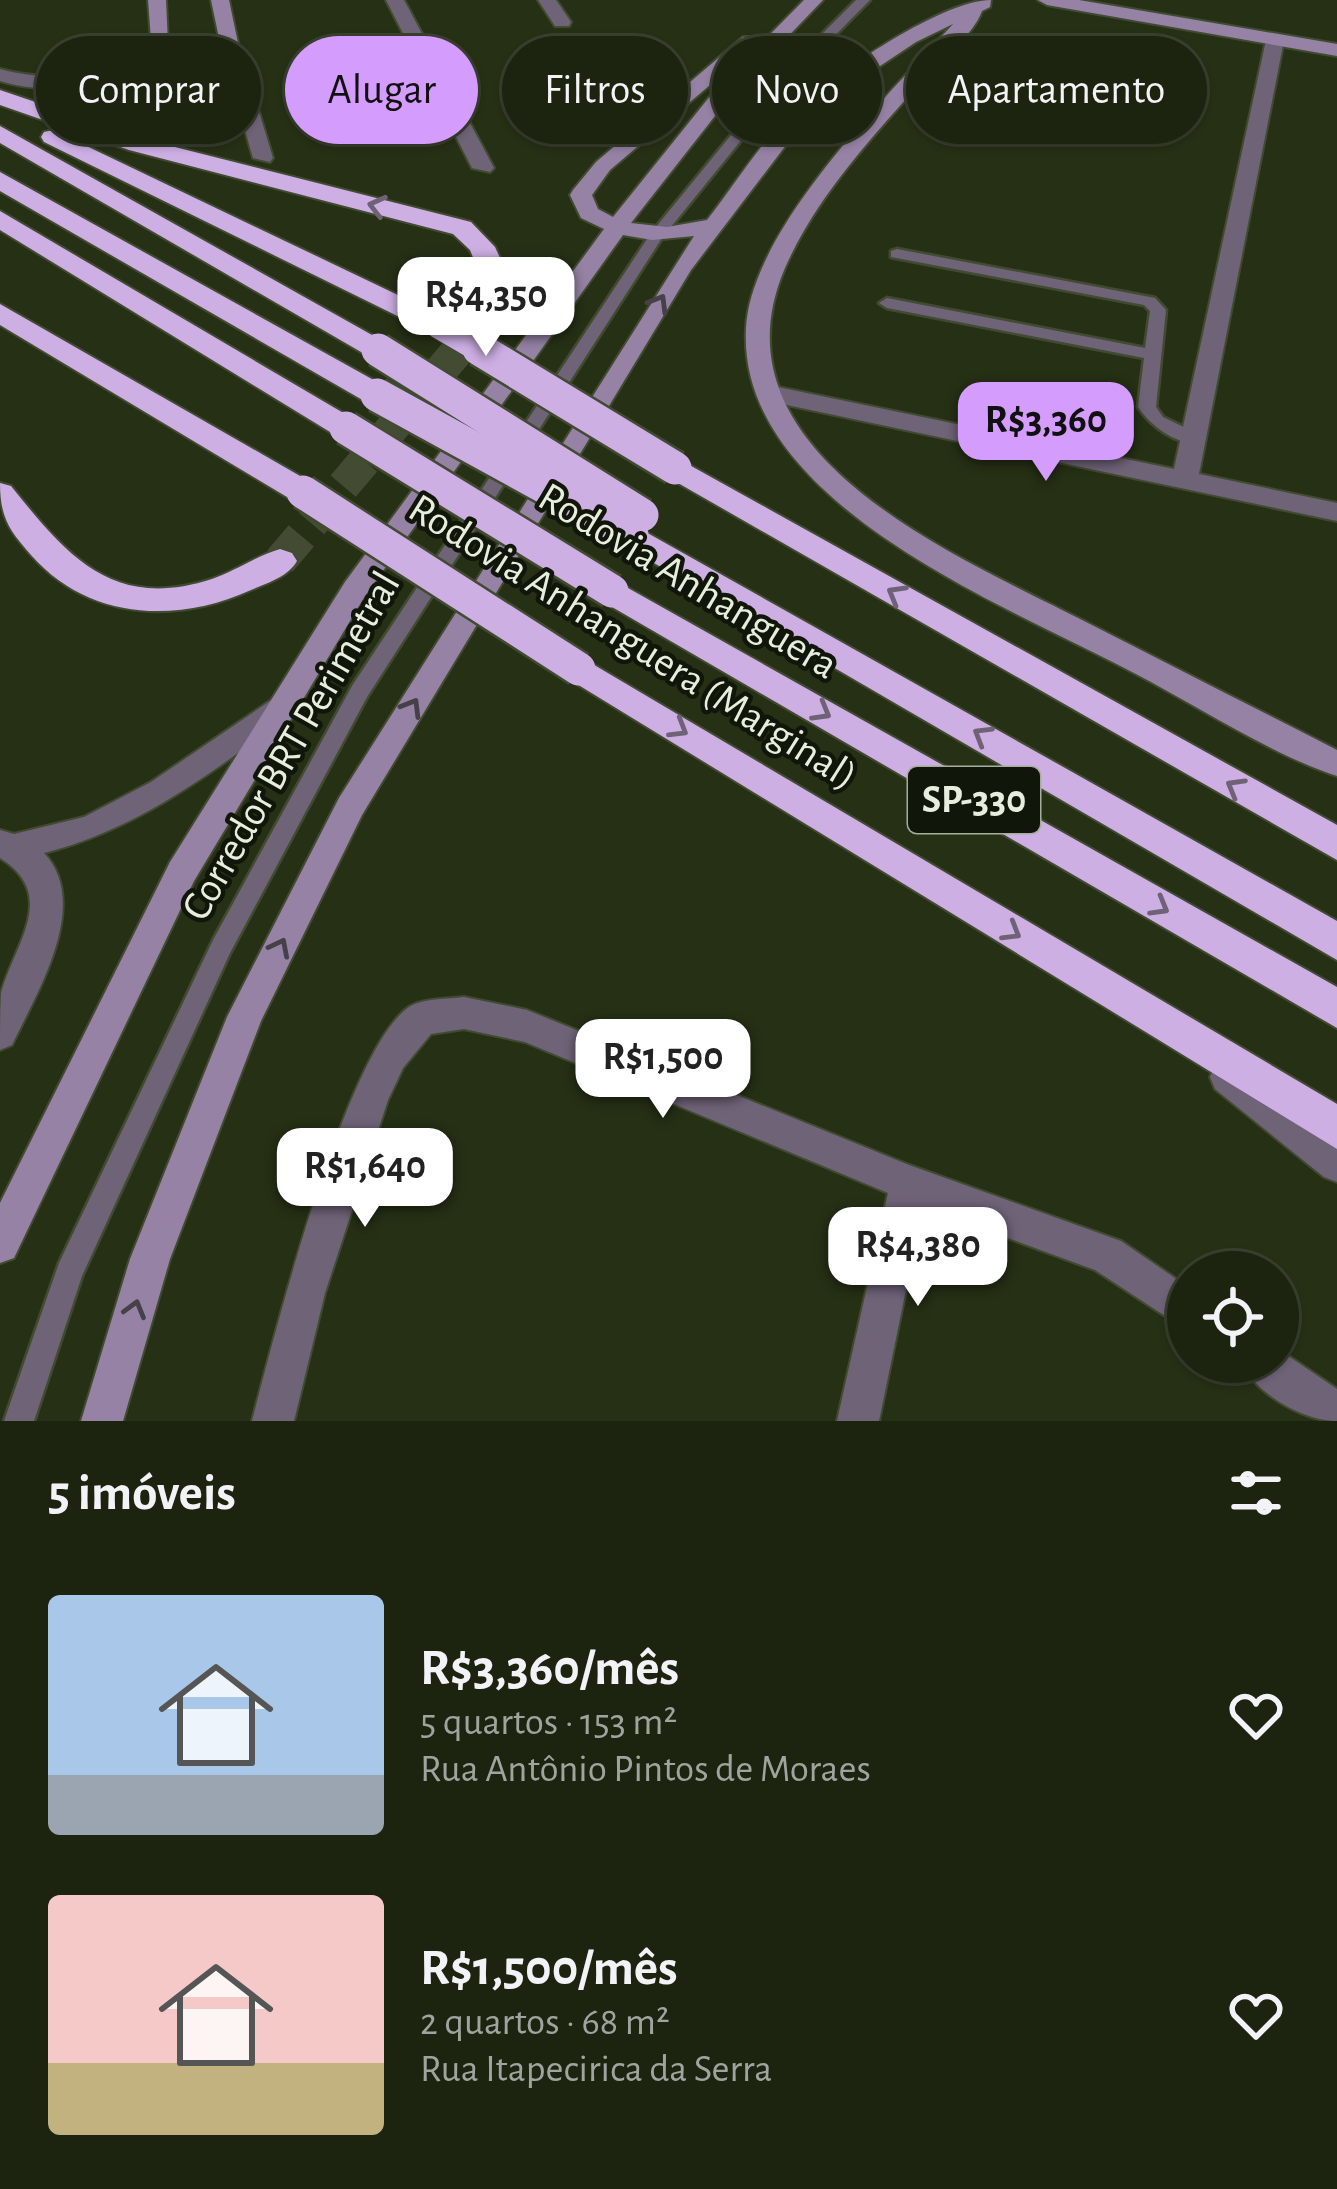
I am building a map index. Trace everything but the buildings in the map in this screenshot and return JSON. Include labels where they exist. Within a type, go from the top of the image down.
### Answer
[{"type":"highway","points":[[0,97],[138,145],[462,228],[482,247],[498,284],[480,325]]},
{"type":"highway","points":[[0,110],[438,325],[675,468],[1337,844]]},
{"type":"highway","points":[[0,134],[378,350],[639,526]]},
{"type":"highway","name":"Rodovia Anhanguera","points":[[0,180],[377,395],[639,526],[1337,943]]},
{"type":"highway","name":"Rodovia Anhanguera","points":[[0,219],[612,591],[1337,1009]]},
{"type":"highway","name":"Rodovia Anhanguera (Marginal)","points":[[0,313],[304,492],[580,668],[1337,1128]]},
{"type":"highway","points":[[0,494],[70,574],[96,589],[141,600],[192,598],[245,583],[280,561]]},
{"type":"street","points":[[157,0],[158,36]]},
{"type":"street","points":[[220,0],[228,36]]},
{"type":"street","points":[[394,0],[483,168]]},
{"type":"street","points":[[547,0],[562,22]]},
{"type":"street","points":[[1047,0],[1337,50]]},
{"type":"street","points":[[102,1421],[150,1259],[244,1016],[350,807],[681,268],[792,124],[909,38],[985,1]]},
{"type":"street","points":[[985,1],[863,136],[778,260],[761,304],[758,338],[768,394],[804,452],[830,482],[909,538],[1337,764]]},
{"type":"street","points":[[717,224],[656,236],[617,227],[589,213],[580,202],[586,185],[618,153],[760,33],[805,7]]},
{"type":"street","points":[[0,1244],[182,872],[355,589],[617,227],[722,94],[805,7]]},
{"type":"street","points":[[1185,481],[1275,40]]},
{"type":"street","points":[[0,75],[36,84]]},
{"type":"street","points":[[259,144],[263,158]]},
{"type":"street","points":[[768,394],[1337,512]]},
{"type":"street","points":[[6,845],[91,829],[162,791],[286,702]]},
{"type":"street","points":[[0,1034],[48,906],[44,876],[6,845]]},
{"type":"street","points":[[272,1421],[305,1292],[370,1099],[390,1056],[421,1019],[464,1013],[527,1026],[909,1183],[1107,1255],[1167,1296]]},
{"type":"street","points":[[1162,1024],[1337,1164]]},
{"type":"street","points":[[858,1421],[909,1183]]},
{"type":"street","points":[[1292,1383],[1337,1414]]},
{"type":"lane","name":"Corredor BRT Perimetral","points":[[19,1421],[69,1273],[220,947],[358,692],[656,236],[769,92],[864,0]]},
{"type":"lane","points":[[897,254],[1143,297],[1158,310],[1150,412],[1194,440]]},
{"type":"lane","points":[[887,303],[1154,355]]},
{"type":"tunnel","points":[[457,352],[480,325]]},
{"type":"tunnel","points":[[280,561],[459,349]]}]
